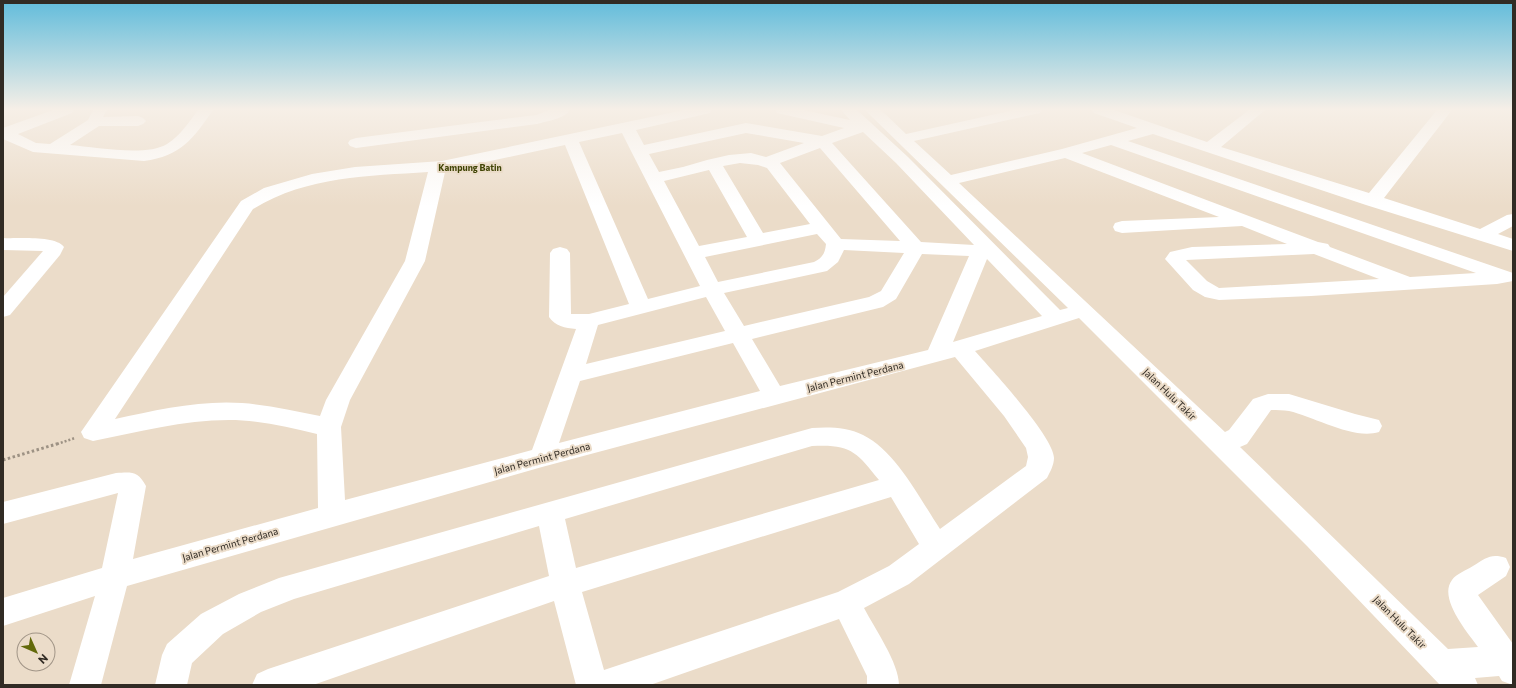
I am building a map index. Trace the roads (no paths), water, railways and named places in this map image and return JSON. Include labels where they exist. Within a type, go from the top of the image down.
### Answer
[{"type":"street","points":[[23,142],[33,147],[144,156],[160,154],[173,148],[178,142]]},
{"type":"street","points":[[53,149],[62,142]]},
{"type":"street","points":[[356,143],[363,142]]},
{"type":"street","points":[[329,427],[262,414],[230,411],[161,418],[92,432],[246,205],[269,192],[290,184],[323,177],[442,166],[555,142]]},
{"type":"street","points":[[571,142],[641,308]]},
{"type":"street","points":[[635,142],[712,289],[774,396]]},
{"type":"street","points":[[639,151],[680,142]]},
{"type":"street","points":[[767,162],[819,142]]},
{"type":"street","points":[[823,142],[916,248]]},
{"type":"street","points":[[886,142],[983,248],[1056,318]]},
{"type":"street","name":"Jalan Hulu Takir","points":[[906,142],[1083,310],[1451,674]]},
{"type":"street","points":[[947,181],[1066,153],[1103,142]]},
{"type":"street","points":[[1114,142],[1268,215],[1320,248],[1408,282]]},
{"type":"street","points":[[1191,142],[1513,245]]},
{"type":"street","points":[[1209,148],[1217,142]]},
{"type":"street","points":[[1372,201],[1419,142]]},
{"type":"street","points":[[1066,153],[1268,215],[1510,277]]},
{"type":"street","points":[[560,253],[560,317],[564,321],[572,322],[588,321],[712,289],[820,267],[830,261],[835,253],[835,244],[773,165],[767,162],[758,159],[734,158],[684,172],[654,178]]},
{"type":"street","points":[[713,163],[758,240]]},
{"type":"street","points":[[332,515],[329,427],[338,400],[418,252],[436,174],[442,166]]},
{"type":"street","points":[[1122,228],[1268,215],[1303,178]]},
{"type":"street","points":[[1482,235],[1513,219]]},
{"type":"street","points":[[694,253],[822,227]]},
{"type":"street","points":[[3,244],[48,245],[54,247],[54,251],[3,310]]},
{"type":"street","points":[[835,244],[916,248],[983,248]]},
{"type":"street","points":[[571,375],[876,302],[889,295],[916,248]]},
{"type":"street","points":[[605,685],[846,603],[899,575],[1038,471],[1041,457],[1038,446],[1012,410],[949,351],[983,248]]},
{"type":"street","points":[[1320,248],[1192,253],[1177,256],[1175,259],[1207,291],[1219,294],[1311,290],[1408,282],[1510,277]]},
{"type":"street","name":"Jalan Permint Perdana","points":[[3,612],[115,576],[332,515],[542,457],[949,351],[1083,310]]},
{"type":"street","points":[[542,457],[588,321]]},
{"type":"street","points":[[1221,445],[1238,437],[1261,405],[1268,402],[1290,402],[1354,424],[1370,426]]},
{"type":"street","points":[[171,685],[178,655],[212,624],[250,603],[289,587],[812,437],[836,436],[854,441],[871,451],[896,485],[936,546]]},
{"type":"street","points":[[3,513],[116,483],[129,482],[133,486],[115,576],[85,685]]},
{"type":"street","points":[[268,685],[565,584],[896,485]]},
{"type":"street","points":[[550,513],[565,584],[592,685]]},
{"type":"street","points":[[1451,674],[1510,666],[1477,621],[1463,598],[1463,588],[1496,567]]},
{"type":"street","points":[[846,603],[883,675],[883,685]]},
{"type":"district","name":"Kampung Batin","points":[[470,167]]}]
